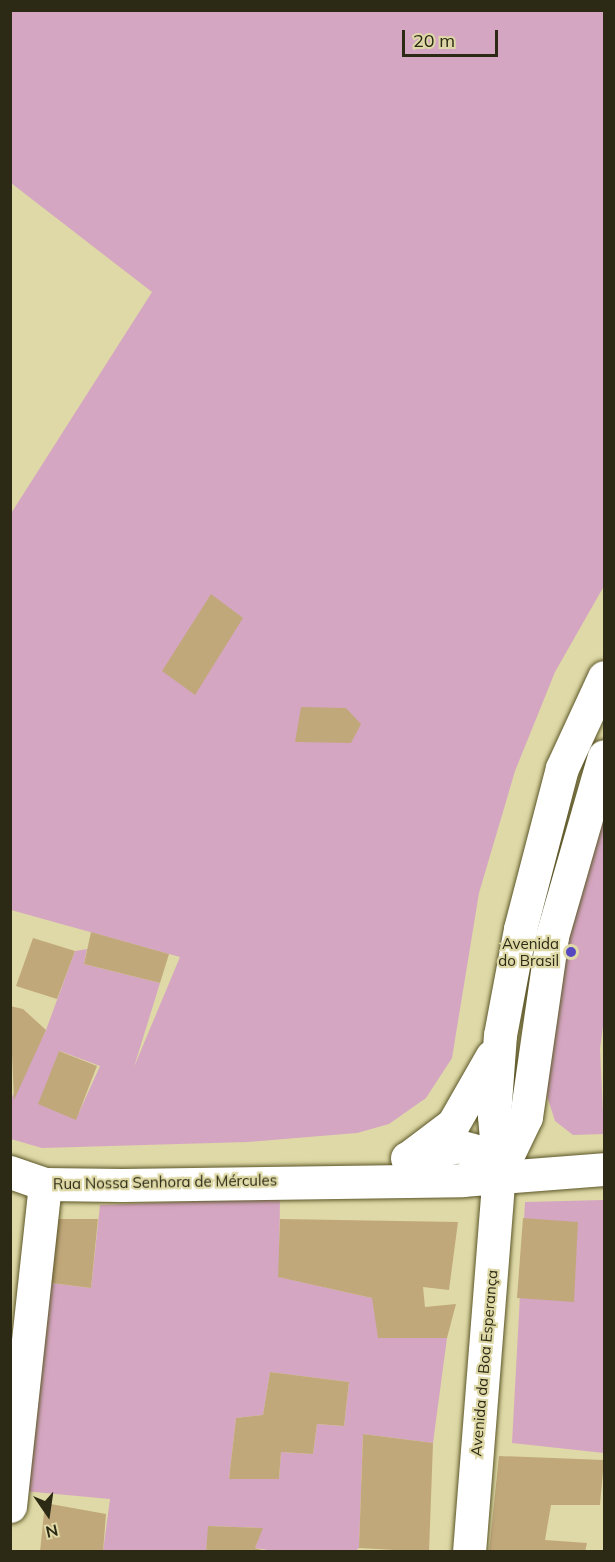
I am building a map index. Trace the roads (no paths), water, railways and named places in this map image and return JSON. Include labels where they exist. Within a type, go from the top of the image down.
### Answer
[{"type":"street","points":[[499,1174],[494,1116],[500,1035],[520,929],[562,768],[604,677]]},
{"type":"street","points":[[499,1174],[526,1117],[552,936],[604,756]]},
{"type":"street","points":[[408,1158],[453,1124],[483,1080],[500,1035]]},
{"type":"street","name":"Rua Nossa Senhora de Mércules","points":[[321,1180],[458,1146],[480,1152],[499,1174]]},
{"type":"street","name":"Rua Nossa Senhora de Mércules","points":[[10,1172],[45,1184],[462,1180],[499,1174],[604,1168]]},
{"type":"street","name":"Avenida da Boa Esperança","points":[[469,1551],[499,1174]]},
{"type":"street","points":[[10,1199],[45,1184],[10,1506]]},
{"type":"place","name":"Avenida do Brasil","points":[[571,952]]}]
